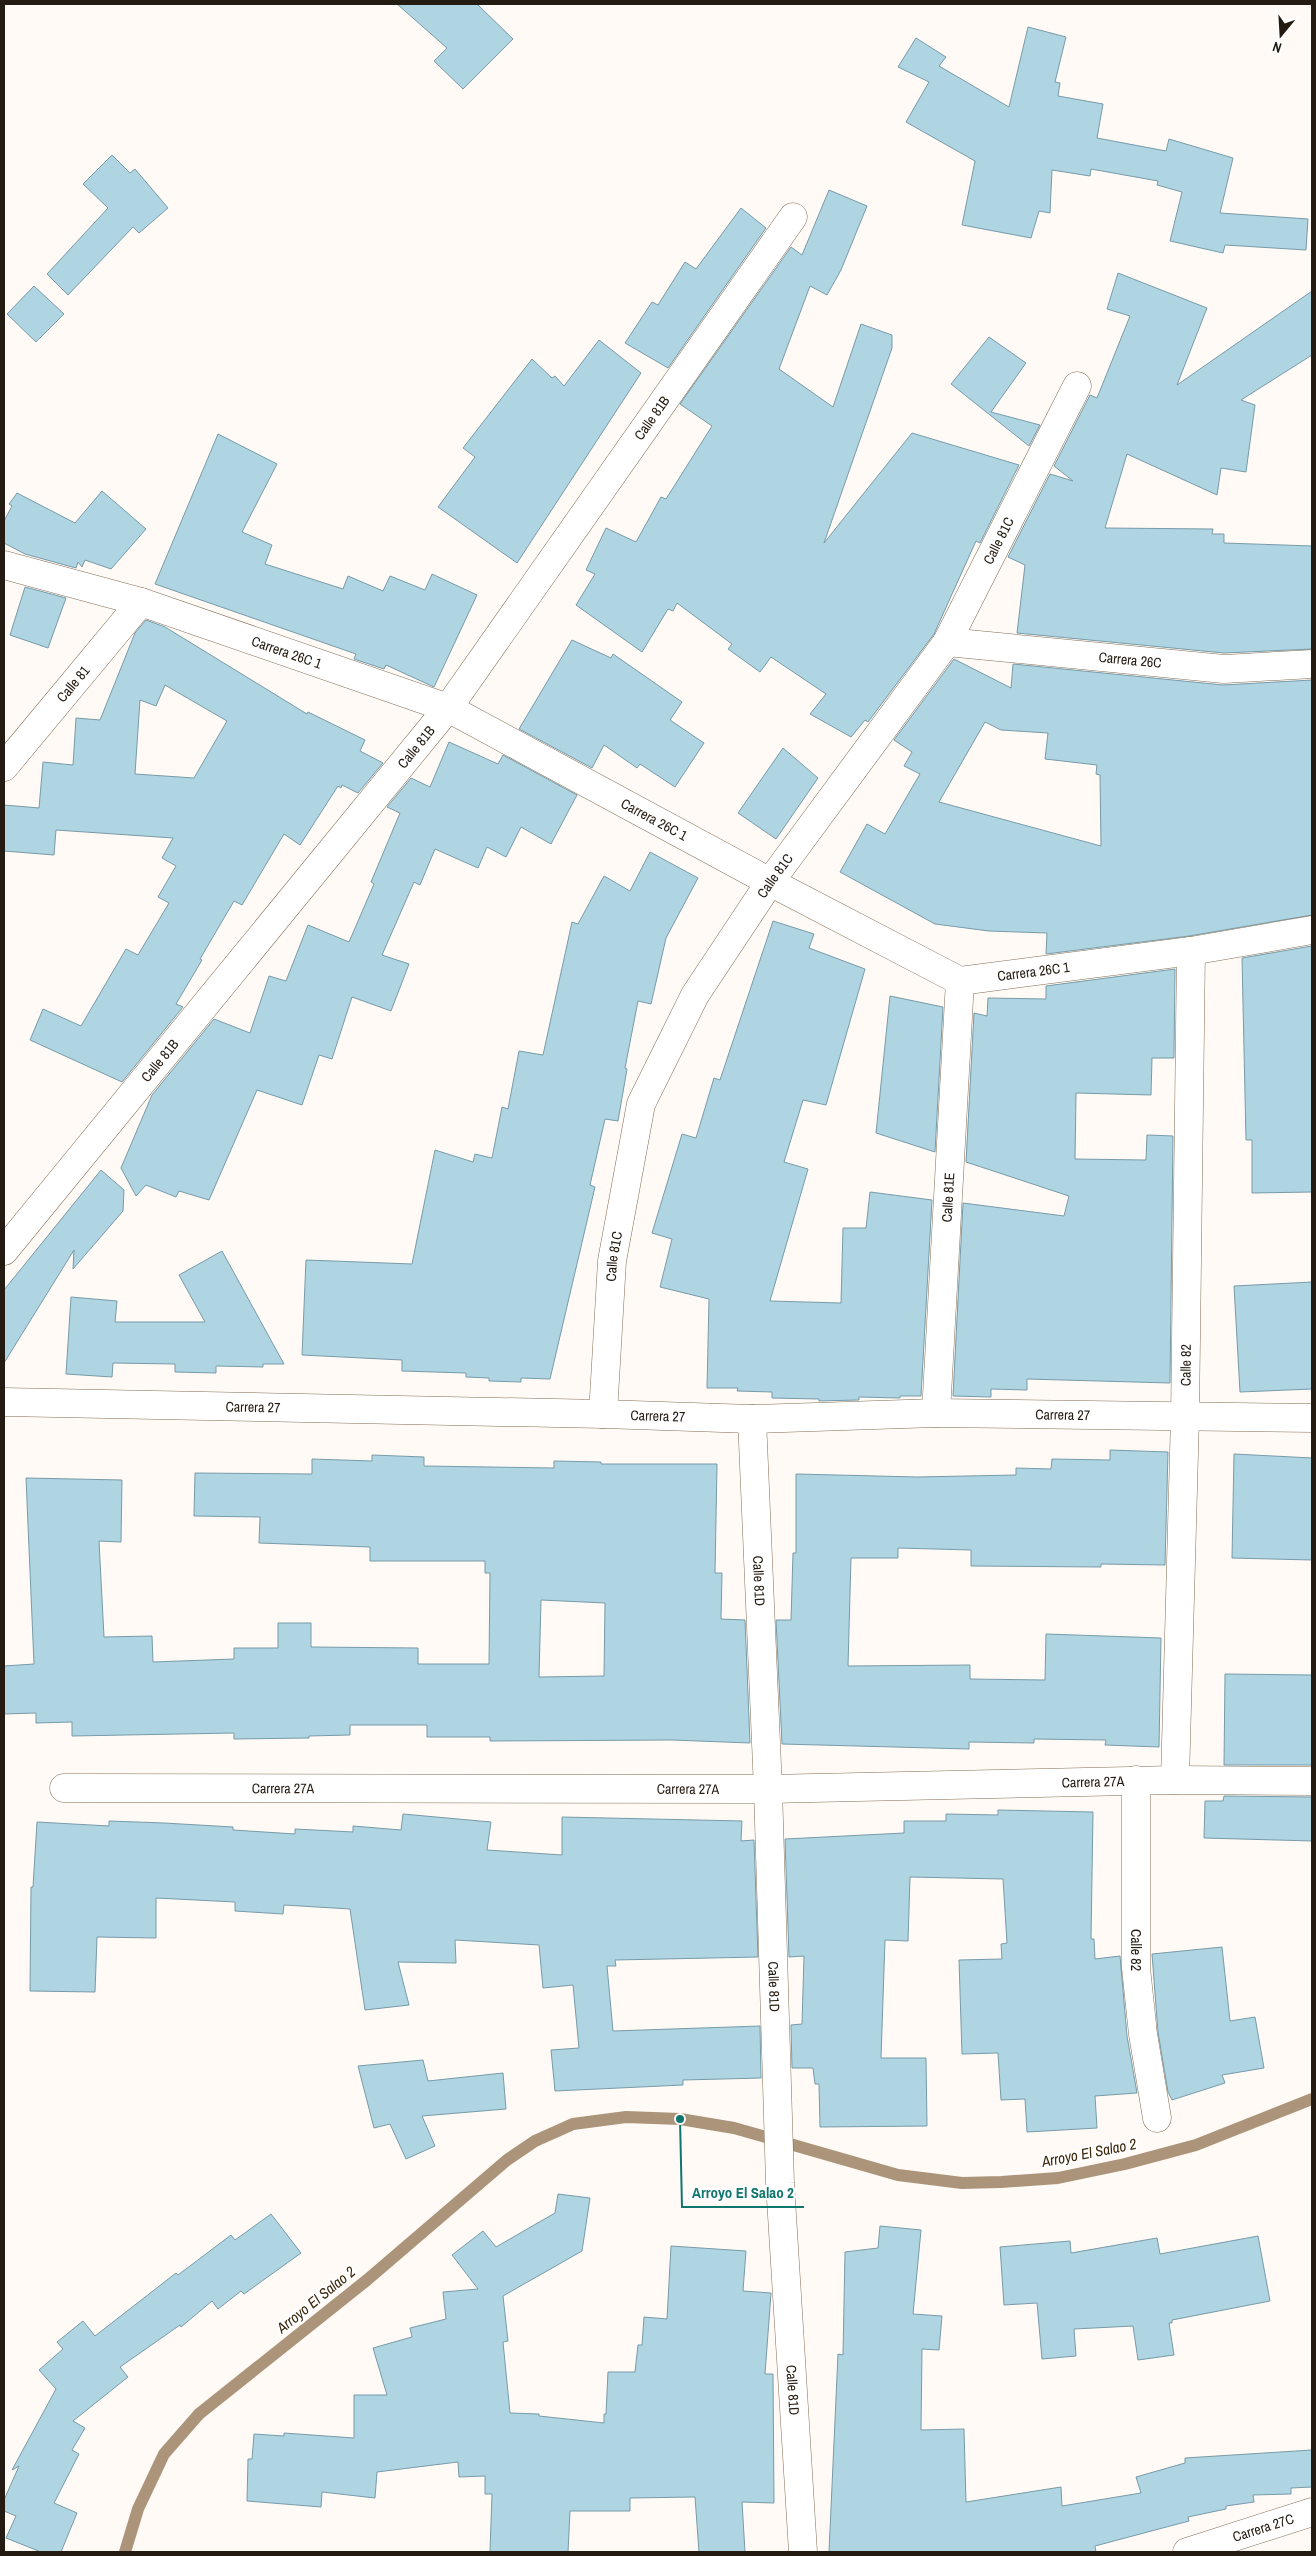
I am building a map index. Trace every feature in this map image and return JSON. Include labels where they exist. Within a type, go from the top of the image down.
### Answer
[{"type":"street","name":"Calle 81B","points":[[4,1251],[448,708],[793,216]]},
{"type":"street","name":"Calle 81C","points":[[603,1414],[612,1261],[641,1104],[695,996],[770,882],[947,642],[1077,386]]},
{"type":"street","name":"Carrera 26C 1","points":[[4,565],[141,602],[448,708],[770,882],[960,981],[1191,950],[1312,930]]},
{"type":"street","name":"Calle 81","points":[[4,767],[141,602]]},
{"type":"street","name":"Carrera 26C","points":[[947,642],[1224,669],[1312,664]]},
{"type":"street","name":"Calle 82","points":[[1175,1780],[1184,1417],[1191,950]]},
{"type":"street","name":"Calle 81E","points":[[936,1413],[960,981]]},
{"type":"street","name":"Carrera 27","points":[[4,1402],[603,1414],[752,1419],[936,1413],[1312,1418]]},
{"type":"street","name":"Calle 81D","points":[[752,1419],[768,1789],[780,2174],[803,2552]]},
{"type":"street","name":"Calle 82","points":[[1136,1780],[1136,1968],[1143,2034],[1157,2118]]},
{"type":"street","name":"Carrera 27A","points":[[64,1788],[768,1789],[1136,1780],[1312,1781]]},
{"type":"street","name":"Carrera 27C","points":[[1187,2552],[1312,2512]]},
{"type":"building","points":[[397,4],[477,4],[513,39],[463,89],[434,61],[447,48]]},
{"type":"building","points":[[1028,27],[1066,37],[1055,82],[1060,83],[1058,96],[1103,104],[1097,138],[1166,151],[1169,139],[1233,158],[1220,213],[1308,219],[1306,250],[1225,245],[1223,253],[1170,241],[1182,192],[1157,185],[1158,181],[1091,169],[1090,176],[1052,170],[1050,213],[1039,211],[1031,238],[962,225],[975,161],[906,122],[929,82],[898,67],[916,38],[946,57],[939,66],[1009,107]]},
{"type":"building","points":[[112,155],[130,173],[135,169],[168,208],[139,233],[133,227],[68,295],[47,274],[108,208],[83,184]]},
{"type":"building","points":[[829,190],[867,206],[841,270],[827,295],[810,286],[779,369],[833,407],[861,324],[892,335],[892,348],[824,543],[912,433],[1019,465],[980,543],[976,541],[934,634],[868,722],[865,720],[851,737],[810,714],[826,694],[771,657],[760,672],[728,649],[732,644],[677,603],[673,611],[668,609],[642,652],[576,605],[595,574],[586,570],[606,528],[636,542],[661,497],[666,499],[712,426],[680,404],[791,247],[802,255]]},
{"type":"building","points":[[741,208],[766,228],[668,368],[625,343],[652,302],[658,305],[685,262],[696,269]]},
{"type":"building","points":[[1118,273],[1207,308],[1177,385],[1312,291],[1312,355],[1241,400],[1255,405],[1246,472],[1221,468],[1217,495],[1127,454],[1105,528],[1213,529],[1212,534],[1224,534],[1224,543],[1312,546],[1312,649],[1224,653],[1017,633],[1025,565],[1008,557],[1050,474],[1073,481],[1054,466],[1090,395],[1097,398],[1130,316],[1107,309]]},
{"type":"building","points":[[34,286],[64,314],[36,342],[7,314]]},
{"type":"building","points":[[989,337],[1026,363],[991,412],[1040,425],[1029,446],[951,384]]},
{"type":"building","points":[[599,340],[641,373],[517,563],[438,507],[475,457],[463,448],[532,359],[552,378],[555,376],[564,386]]},
{"type":"building","points":[[218,434],[277,464],[242,532],[272,545],[265,564],[343,589],[348,576],[383,591],[390,576],[425,590],[432,574],[477,595],[434,687],[386,665],[384,669],[354,659],[356,654],[155,584]]},
{"type":"building","points":[[102,491],[146,529],[111,569],[85,560],[82,567],[78,562],[76,568],[25,554],[4,543],[4,521],[12,506],[9,504],[17,493],[75,523]]},
{"type":"building","points":[[25,587],[66,598],[48,648],[10,635]]},
{"type":"building","points":[[146,620],[165,627],[307,714],[308,712],[365,740],[360,751],[383,763],[358,793],[342,785],[341,788],[338,786],[300,845],[284,834],[242,905],[234,901],[200,959],[202,960],[176,1004],[183,1007],[122,1082],[30,1040],[43,1009],[81,1026],[126,949],[138,955],[169,903],[158,897],[176,866],[162,858],[173,838],[56,830],[54,855],[4,851],[4,805],[39,808],[43,762],[73,765],[76,718],[100,720],[135,633]],"holes":[[[165,685],[227,721],[194,778],[135,774],[140,700],[156,706]]]},
{"type":"building","points":[[572,640],[611,658],[613,654],[682,702],[670,720],[704,743],[675,787],[640,764],[637,768],[604,745],[592,768],[519,729]]},
{"type":"building","points":[[954,659],[1011,688],[1013,664],[1223,685],[1312,680],[1312,915],[1189,936],[1046,954],[1047,933],[989,931],[935,924],[840,872],[867,824],[885,834],[920,774],[904,766],[912,752],[894,740]],"holes":[[[985,722],[1001,730],[1048,733],[1045,759],[1097,765],[1096,774],[1100,775],[1101,846],[939,802]]]},
{"type":"building","points":[[449,742],[498,764],[503,755],[577,795],[551,844],[521,827],[506,857],[487,847],[478,868],[435,849],[420,885],[414,882],[382,955],[409,964],[391,1011],[352,997],[332,1059],[319,1055],[302,1105],[257,1090],[209,1200],[179,1191],[176,1197],[146,1185],[136,1196],[121,1168],[152,1095],[214,1019],[250,1033],[269,976],[286,981],[308,925],[349,942],[374,884],[371,882],[400,813],[387,807],[411,778],[430,787]]},
{"type":"building","points":[[783,748],[818,778],[776,839],[738,813]]},
{"type":"building","points":[[650,852],[698,878],[666,938],[651,1004],[638,1001],[625,1068],[627,1069],[618,1121],[605,1119],[590,1185],[595,1187],[550,1379],[521,1378],[521,1382],[489,1381],[489,1378],[466,1377],[466,1373],[402,1371],[402,1360],[302,1355],[306,1260],[412,1264],[435,1150],[473,1162],[475,1154],[492,1158],[502,1107],[508,1109],[519,1051],[543,1055],[572,922],[578,924],[604,876],[630,891]]},
{"type":"building","points":[[773,921],[814,934],[809,948],[865,969],[826,1105],[803,1100],[784,1162],[808,1169],[770,1301],[841,1303],[843,1228],[866,1228],[870,1192],[932,1200],[921,1396],[900,1396],[900,1398],[859,1397],[859,1400],[819,1401],[819,1399],[772,1398],[772,1392],[737,1391],[738,1388],[707,1388],[709,1299],[660,1287],[672,1239],[652,1233],[682,1134],[696,1138],[714,1078],[720,1080]]},
{"type":"building","points":[[1312,946],[1312,1192],[1252,1193],[1252,1140],[1246,1140],[1242,958]]},
{"type":"building","points":[[1175,969],[1174,1058],[1152,1058],[1151,1095],[1076,1093],[1075,1159],[1146,1160],[1147,1135],[1173,1136],[1170,1383],[1027,1379],[1027,1390],[991,1389],[991,1397],[953,1396],[963,1203],[1064,1216],[1069,1196],[966,1162],[974,1013],[987,1016],[988,998],[1046,999],[1046,986]]},
{"type":"building","points":[[890,996],[943,1007],[935,1152],[876,1133]]},
{"type":"building","points":[[101,1170],[124,1190],[123,1211],[73,1269],[74,1250],[4,1363],[4,1290]]},
{"type":"building","points":[[222,1251],[284,1364],[263,1364],[263,1367],[216,1366],[216,1373],[175,1372],[175,1364],[113,1363],[112,1377],[66,1374],[71,1297],[117,1301],[115,1322],[205,1322],[179,1275]]},
{"type":"building","points":[[1312,1282],[1312,1389],[1240,1392],[1234,1286]]},
{"type":"building","points":[[1110,1450],[1168,1452],[1165,1565],[1101,1564],[1101,1567],[971,1566],[971,1550],[898,1548],[898,1558],[851,1558],[848,1666],[970,1665],[970,1679],[1045,1680],[1046,1634],[1161,1638],[1159,1747],[1105,1745],[1106,1740],[1034,1739],[1034,1743],[969,1742],[969,1749],[782,1744],[776,1620],[791,1620],[793,1553],[796,1553],[796,1474],[917,1477],[1016,1475],[1016,1468],[1051,1469],[1052,1459],[1110,1460]]},
{"type":"building","points":[[1234,1454],[1312,1458],[1312,1560],[1232,1558]]},
{"type":"building","points":[[372,1455],[424,1457],[424,1466],[554,1468],[554,1461],[601,1462],[601,1464],[717,1464],[715,1573],[722,1573],[721,1619],[745,1620],[750,1743],[672,1740],[490,1741],[490,1737],[427,1737],[427,1725],[350,1725],[350,1735],[309,1736],[309,1738],[234,1739],[234,1733],[72,1736],[72,1722],[36,1723],[36,1713],[4,1714],[4,1666],[34,1664],[26,1478],[122,1480],[121,1542],[99,1541],[104,1637],[152,1636],[153,1662],[234,1659],[234,1648],[278,1648],[278,1623],[311,1623],[311,1647],[418,1648],[418,1664],[489,1664],[490,1573],[485,1573],[485,1561],[370,1561],[370,1547],[259,1543],[260,1517],[194,1516],[195,1473],[312,1474],[312,1459],[372,1461]],"holes":[[[541,1600],[605,1603],[604,1676],[539,1677]]]},
{"type":"building","points":[[1225,1674],[1312,1675],[1312,1765],[1224,1765]]},
{"type":"building","points":[[1224,1796],[1312,1797],[1312,1841],[1204,1838],[1205,1801],[1223,1801]]},
{"type":"building","points":[[998,1810],[1093,1812],[1091,1939],[1094,1939],[1095,1959],[1120,1956],[1127,2036],[1137,2093],[1095,2096],[1097,2128],[1027,2132],[1025,2099],[1001,2100],[998,2053],[962,2054],[959,1960],[1002,1959],[1001,1944],[1007,1943],[1003,1879],[910,1877],[908,1941],[885,1940],[881,2058],[926,2058],[927,2126],[820,2127],[819,2084],[815,2084],[813,2068],[792,2068],[791,2025],[802,2024],[804,1956],[789,1957],[785,1839],[904,1833],[904,1821],[946,1821],[946,1814],[998,1815]]},
{"type":"building","points":[[403,1814],[491,1822],[487,1850],[562,1855],[562,1817],[742,1821],[741,1841],[754,1840],[758,1957],[615,1960],[616,1966],[607,1966],[613,2031],[760,2026],[761,2078],[683,2080],[683,2085],[555,2091],[551,2050],[579,2048],[573,1985],[543,1988],[539,1945],[455,1940],[456,1963],[398,1962],[409,2005],[365,2010],[350,1909],[284,1905],[283,1914],[235,1911],[235,1902],[156,1898],[156,1938],[97,1937],[95,1992],[30,1991],[31,1887],[33,1887],[37,1822],[109,1826],[109,1821],[164,1823],[233,1827],[233,1830],[295,1834],[295,1829],[353,1832],[353,1826],[401,1830]]},
{"type":"building","points":[[1222,1947],[1230,2021],[1255,2017],[1264,2068],[1222,2075],[1225,2083],[1172,2100],[1168,2092],[1158,2032],[1152,1954]]},
{"type":"building","points":[[423,2060],[428,2081],[503,2073],[506,2109],[422,2116],[435,2146],[406,2159],[390,2124],[374,2128],[358,2066]]},
{"type":"building","points":[[558,2194],[590,2198],[582,2251],[503,2296],[508,2341],[503,2342],[510,2413],[539,2414],[539,2416],[604,2423],[608,2372],[635,2372],[638,2345],[642,2345],[644,2317],[667,2319],[671,2246],[746,2251],[743,2291],[771,2293],[765,2374],[773,2374],[774,2503],[742,2502],[745,2552],[699,2552],[695,2497],[630,2498],[630,2511],[570,2511],[568,2552],[490,2552],[492,2494],[485,2494],[485,2476],[459,2477],[458,2462],[377,2472],[375,2498],[322,2492],[321,2507],[247,2501],[248,2459],[252,2459],[254,2434],[284,2436],[284,2433],[354,2438],[354,2395],[387,2395],[373,2348],[412,2337],[410,2328],[446,2319],[443,2292],[478,2289],[452,2255],[483,2231],[496,2247],[555,2213]]},
{"type":"building","points":[[271,2214],[301,2253],[244,2294],[241,2291],[218,2309],[212,2301],[181,2327],[180,2325],[120,2367],[128,2377],[73,2421],[85,2428],[72,2450],[79,2454],[54,2503],[77,2513],[61,2552],[41,2552],[6,2538],[16,2516],[4,2511],[4,2500],[19,2466],[12,2470],[56,2389],[39,2370],[63,2349],[57,2342],[83,2321],[95,2336],[176,2273],[178,2275],[231,2235],[235,2240]]},
{"type":"building","points":[[880,2226],[921,2230],[913,2314],[942,2316],[939,2350],[922,2349],[921,2430],[964,2429],[966,2502],[1061,2487],[1062,2506],[1141,2493],[1136,2477],[1185,2463],[1185,2458],[1312,2450],[1312,2487],[1291,2488],[1291,2494],[1253,2495],[1254,2502],[1226,2506],[1226,2509],[1188,2517],[1189,2521],[1095,2546],[1096,2552],[829,2552],[838,2354],[843,2355],[845,2252],[878,2248]]},
{"type":"building","points":[[1258,2236],[1270,2301],[1172,2320],[1172,2323],[1169,2323],[1174,2355],[1138,2360],[1133,2326],[1074,2329],[1076,2356],[1042,2359],[1037,2303],[1004,2305],[1000,2247],[1070,2241],[1071,2253],[1157,2238],[1160,2254]]},
{"type":"waterway","name":"Arroyo El Salao 2","points":[[125,2552],[138,2509],[164,2454],[199,2414],[367,2280],[507,2160],[535,2141],[573,2124],[626,2117],[680,2119],[734,2128],[898,2175],[962,2183],[1001,2182],[1058,2178],[1125,2164],[1196,2145],[1312,2099]]},
{"type":"place","name":"Arroyo El Salao 2","points":[[680,2119]]}]
